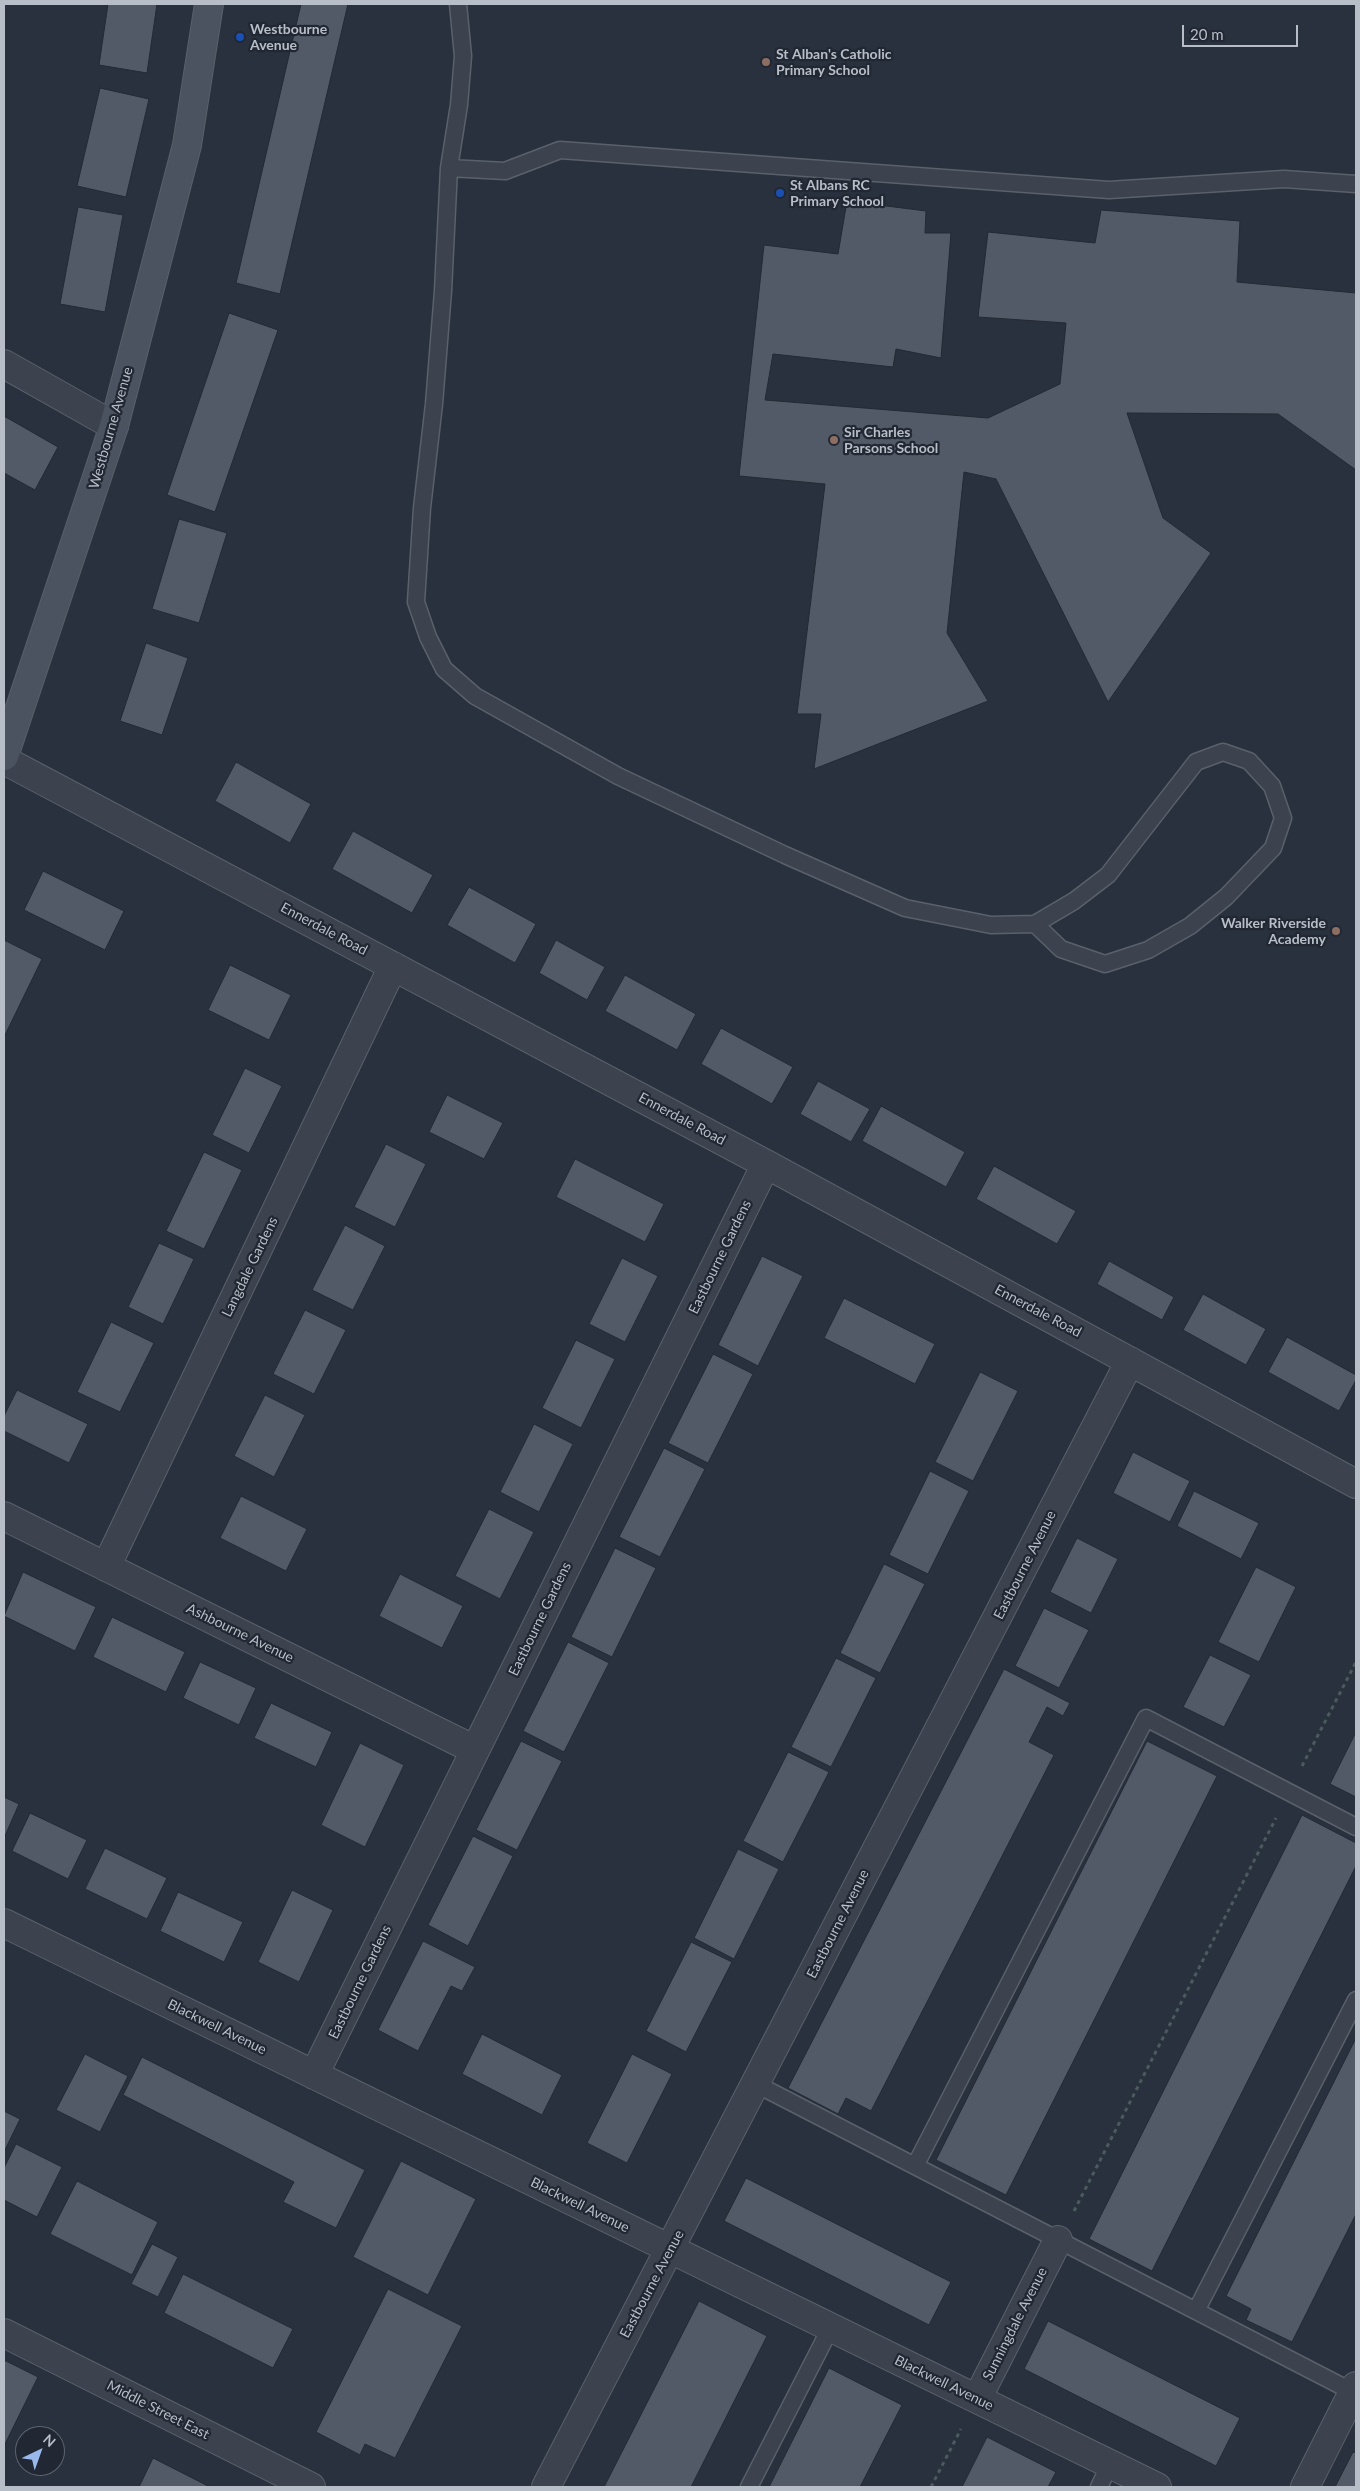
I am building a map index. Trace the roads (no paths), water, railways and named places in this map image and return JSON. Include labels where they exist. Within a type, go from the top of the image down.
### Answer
[{"type":"street","name":"Westbourne Avenue","points":[[4,758],[114,426],[187,145],[209,4]]},
{"type":"street","points":[[4,364],[114,426]]},
{"type":"street","name":"Ennerdale Road","points":[[4,758],[766,1164],[1356,1484]]},
{"type":"street","name":"Langdale Gardens","points":[[106,1567],[393,966]]},
{"type":"street","name":"Eastbourne Gardens","points":[[314,2075],[766,1164]]},
{"type":"street","name":"Eastbourne Avenue","points":[[546,2487],[1130,1361]]},
{"type":"street","name":"Ashbourne Avenue","points":[[4,1516],[475,1750]]},
{"type":"street","name":"Blackwell Avenue","points":[[4,1923],[977,2399],[1104,2476],[1157,2487]]},
{"type":"street","name":"Sunningdale Avenue","points":[[977,2399],[1058,2240]]},
{"type":"street","name":"Middle Street East","points":[[4,2333],[311,2487]]},
{"type":"street","points":[[1305,2487],[1355,2389]]},
{"type":"lane","points":[[458,4],[464,56],[459,105],[449,168],[443,291],[434,404],[422,508],[416,602],[428,637],[444,669],[475,696],[618,776],[785,855],[905,908],[991,925],[1035,924],[1074,901],[1108,875],[1196,762],[1223,752],[1249,761],[1272,786],[1283,818],[1273,848],[1226,897],[1190,926],[1148,950],[1105,964],[1061,949],[1035,924]]},
{"type":"lane","points":[[449,168],[505,171],[560,150],[1109,190],[1284,178],[1356,184]]},
{"type":"lane","points":[[915,2166],[1146,1718],[1356,1827]]},
{"type":"lane","points":[[1196,2311],[1356,2000]]},
{"type":"lane","points":[[756,2084],[1196,2311],[1355,2389]]},
{"type":"lane","points":[[749,2487],[830,2327]]},
{"type":"place","name":"Westbourne Avenue","points":[[240,37]]},
{"type":"place","name":"St Alban's Catholic Primary School","points":[[766,62]]},
{"type":"place","name":"St Albans RC Primary School","points":[[780,193]]},
{"type":"place","name":"Sir Charles Parsons School","points":[[834,440]]},
{"type":"place","name":"Walker Riverside Academy","points":[[1336,931]]}]
